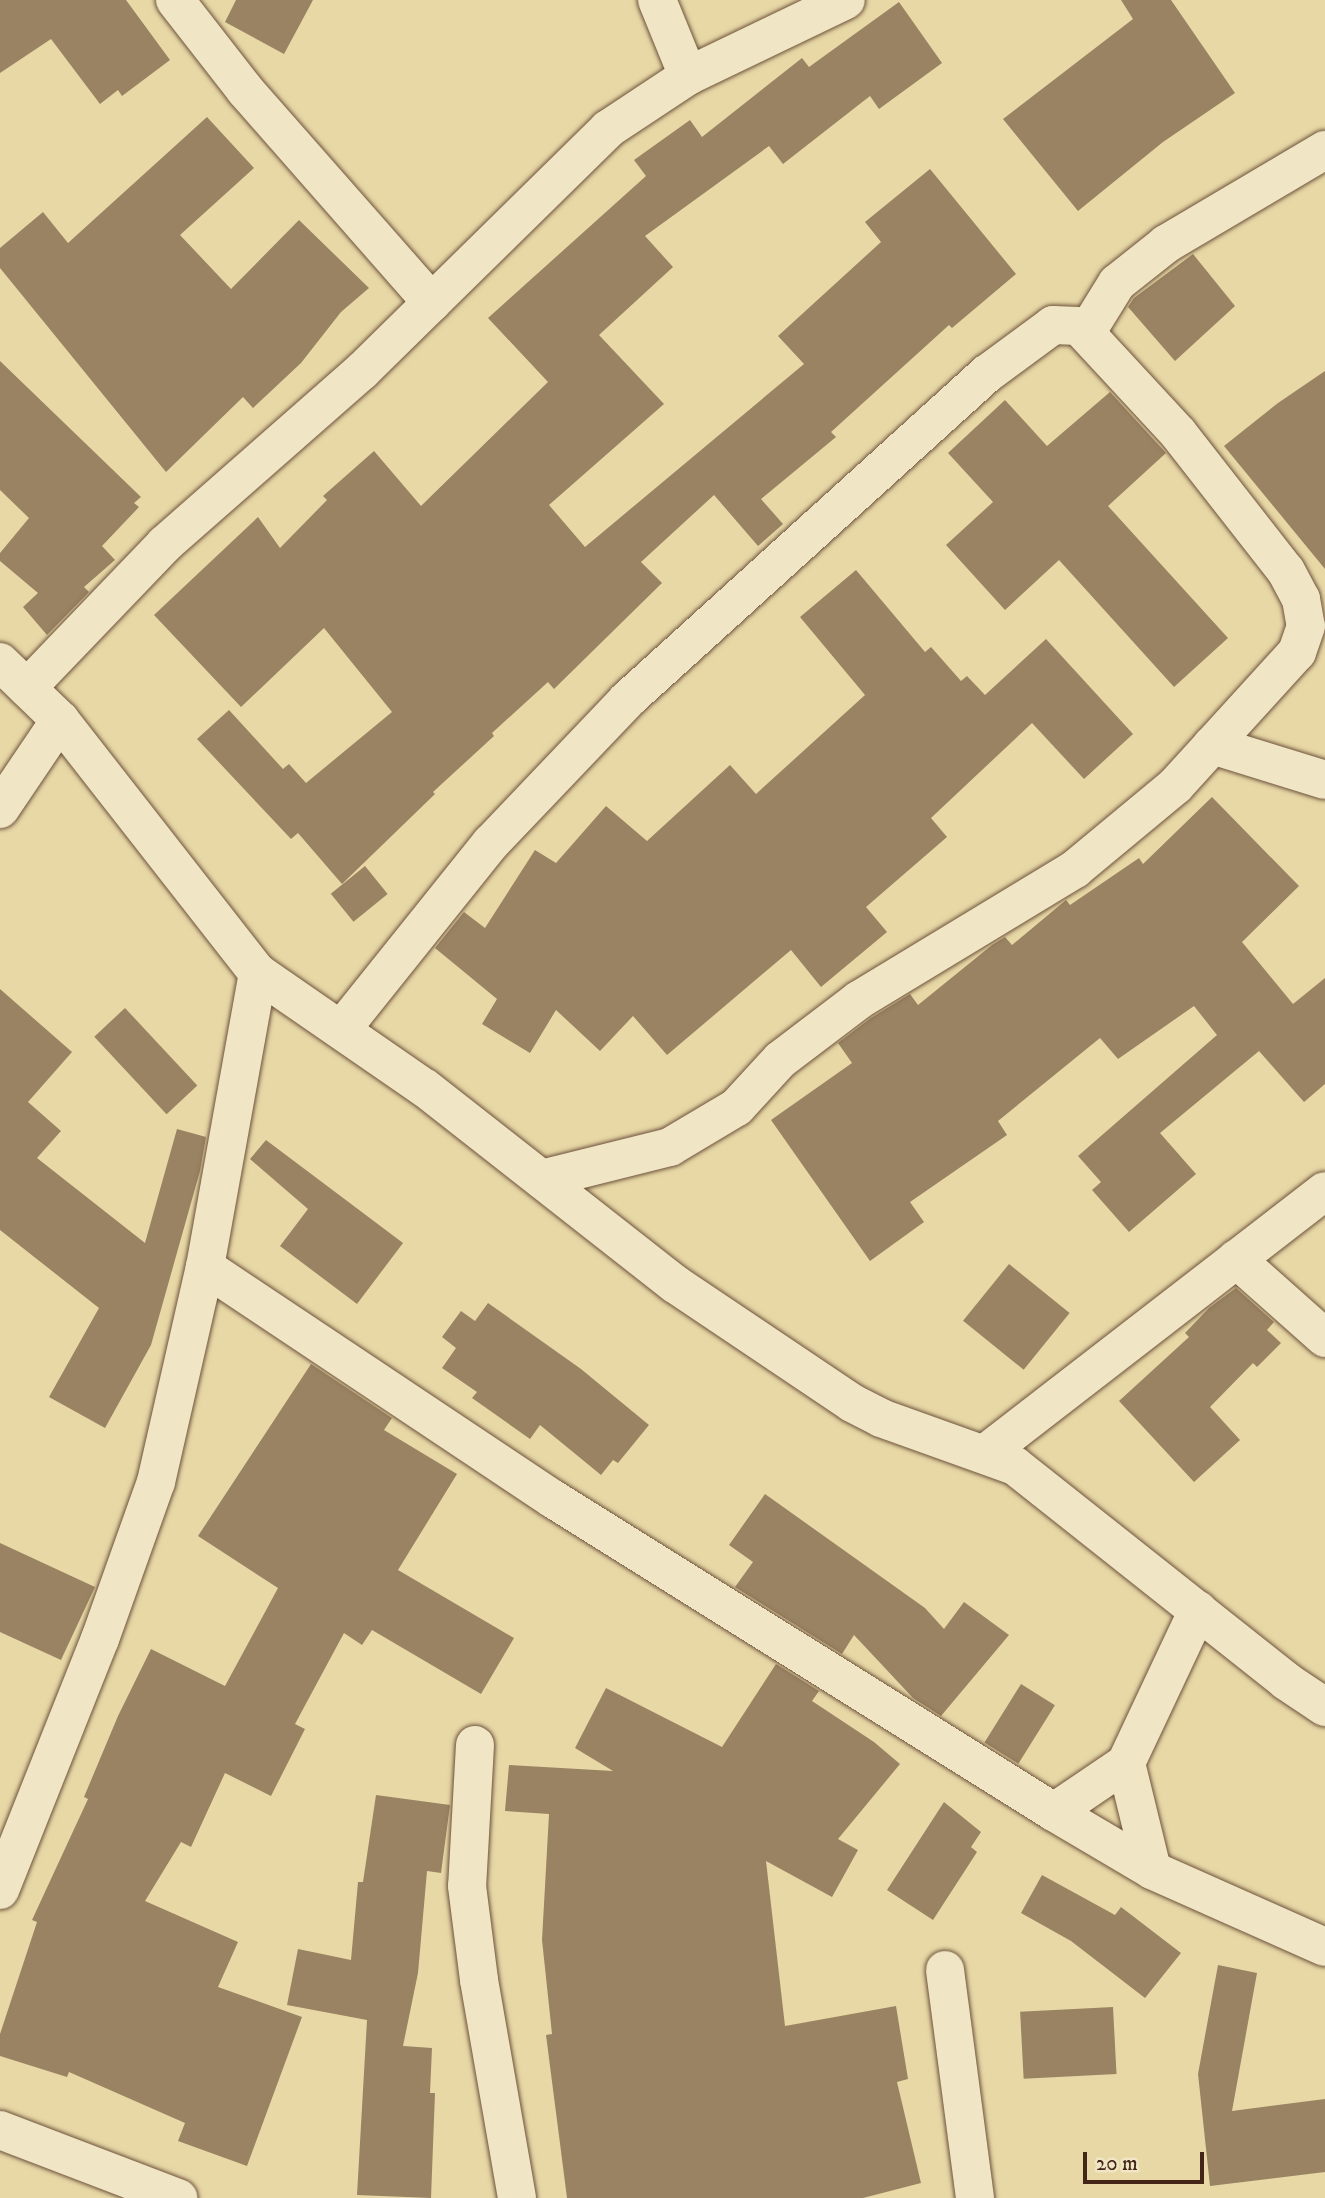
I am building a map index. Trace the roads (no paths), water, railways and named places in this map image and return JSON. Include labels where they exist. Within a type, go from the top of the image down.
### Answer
[{"type":"street","points":[[175,0],[245,90],[432,303]]},
{"type":"street","points":[[657,0],[688,76]]},
{"type":"street","points":[[27,688],[165,544],[362,371],[608,129],[688,76],[846,0]]},
{"type":"street","points":[[1086,333],[1117,283],[1166,244],[1325,149]]},
{"type":"street","points":[[341,1030],[491,843],[626,700],[988,373],[1054,325],[1079,326],[1178,433],[1286,571],[1301,599],[1306,626],[1297,652],[1175,786],[1075,869],[859,1000],[779,1060],[737,1107],[670,1147],[542,1180]]},
{"type":"street","points":[[0,662],[60,720],[258,973],[425,1088],[675,1284],[852,1403],[881,1418],[986,1453],[1015,1466],[1286,1681],[1325,1707]]},
{"type":"street","points":[[0,809],[60,720]]},
{"type":"street","points":[[1212,745],[1325,780]]},
{"type":"street","points":[[0,1890],[100,1639],[156,1482],[205,1267],[258,973]]},
{"type":"street","points":[[986,1453],[1033,1413],[1325,1191]]},
{"type":"street","points":[[1236,1259],[1325,1338]]},
{"type":"street","points":[[205,1267],[553,1499],[1054,1812],[1152,1870],[1325,1947]]},
{"type":"street","points":[[1033,1413],[1043,1487]]},
{"type":"street","points":[[1054,1812],[1126,1763],[1198,1609]]},
{"type":"street","points":[[475,1745],[467,1886],[479,1980],[517,2198]]},
{"type":"street","points":[[1126,1763],[1152,1870]]},
{"type":"street","points":[[945,1969],[975,2198]]},
{"type":"street","points":[[0,2130],[178,2198]]}]
